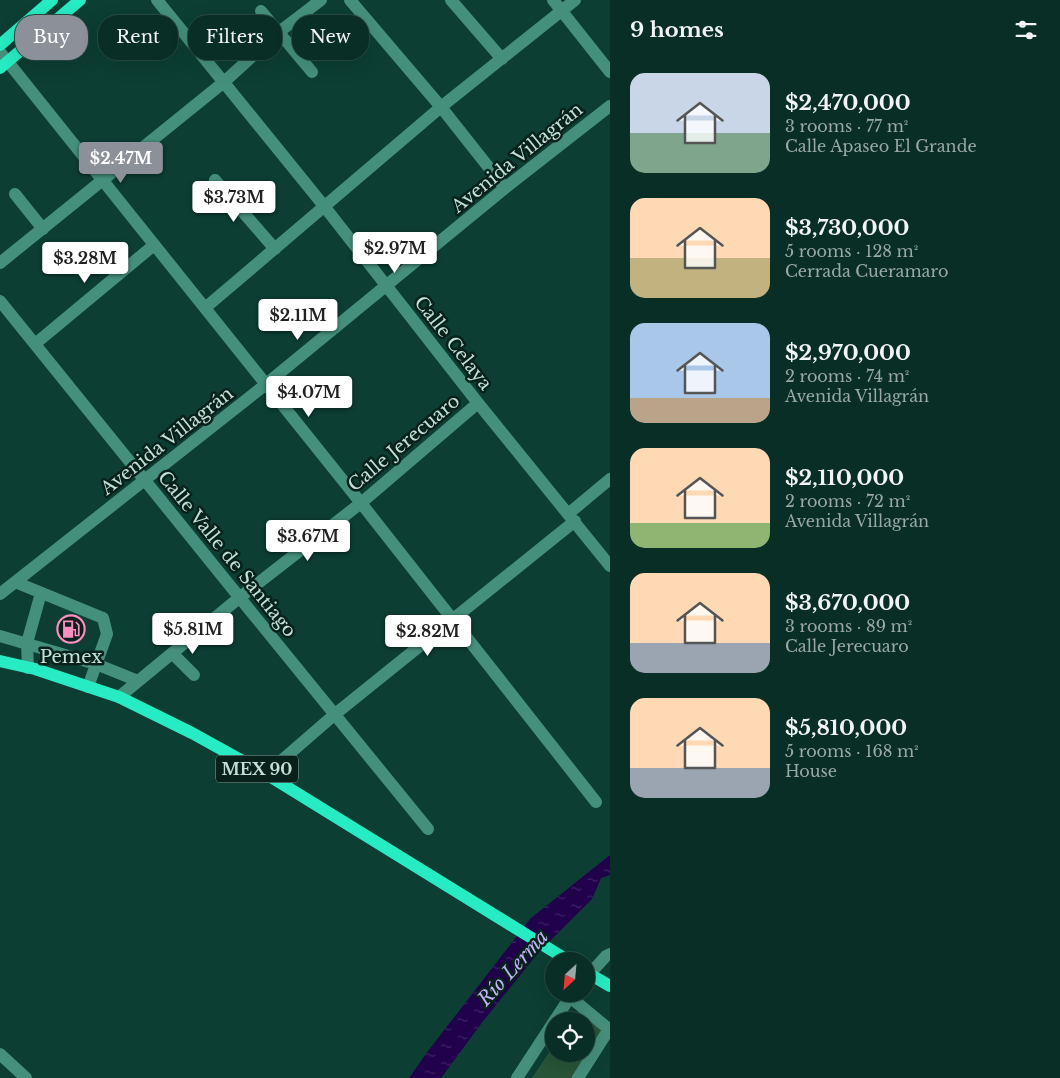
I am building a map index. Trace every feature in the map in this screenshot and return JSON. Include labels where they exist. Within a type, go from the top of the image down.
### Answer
[{"type":"main road","points":[[34,15],[52,0]]},
{"type":"main road","points":[[62,15],[80,0]]},
{"type":"main road","points":[[0,45],[15,32]]},
{"type":"main road","points":[[3,61],[15,52]]},
{"type":"main road","name":"MEX 90","points":[[0,661],[119,697],[192,733],[266,774],[554,952]]},
{"type":"main road","points":[[595,977],[606,984]]},
{"type":"street","name":"Calle Celaya","points":[[157,0],[324,206],[478,403],[610,566]]},
{"type":"street","points":[[282,30],[321,0]]},
{"type":"street","points":[[350,0],[441,108],[505,188]]},
{"type":"street","points":[[451,0],[502,59]]},
{"type":"street","points":[[553,0],[610,72]]},
{"type":"street","points":[[205,308],[441,108],[575,0]]},
{"type":"street","points":[[261,11],[264,15]]},
{"type":"street","points":[[282,36],[312,72]]},
{"type":"street","points":[[0,263],[224,82],[248,60]]},
{"type":"street","points":[[3,61],[103,180],[361,503],[596,802]]},
{"type":"street","name":"Avenida Villagrán","points":[[0,594],[265,385],[505,188],[610,106]]},
{"type":"street","points":[[215,180],[275,249]]},
{"type":"street","points":[[15,194],[43,229]]},
{"type":"street","points":[[35,344],[154,245]]},
{"type":"street","name":"Calle Valle de Santiago","points":[[0,301],[428,829]]},
{"type":"street","name":"Calle Jerecuaro","points":[[119,697],[239,598],[361,503],[478,403]]},
{"type":"street","points":[[266,774],[334,715],[452,620],[571,518],[610,478]]},
{"type":"street","points":[[15,582],[103,618],[107,634],[88,687]]},
{"type":"street","points":[[28,668],[27,643],[41,593]]},
{"type":"street","points":[[0,636],[96,664],[138,681]]},
{"type":"street","points":[[172,653],[194,675]]},
{"type":"street","points":[[595,968],[610,954]]},
{"type":"street","points":[[517,1078],[566,1002]]},
{"type":"street","points":[[578,1078],[610,1029],[579,1002]]},
{"type":"street","points":[[0,1054],[26,1078]]},
{"type":"water","name":"Río Lerma","points":[[610,855],[610,875],[601,878],[592,899],[539,952],[484,1020],[441,1078],[409,1078],[531,918]]},
{"type":"building","points":[[595,1024],[606,1032],[595,1048]]},
{"type":"building","points":[[545,1058],[545,1062],[586,1062],[575,1078],[532,1078]]},
{"type":"place","name":"Pemex","points":[[71,629]]}]
